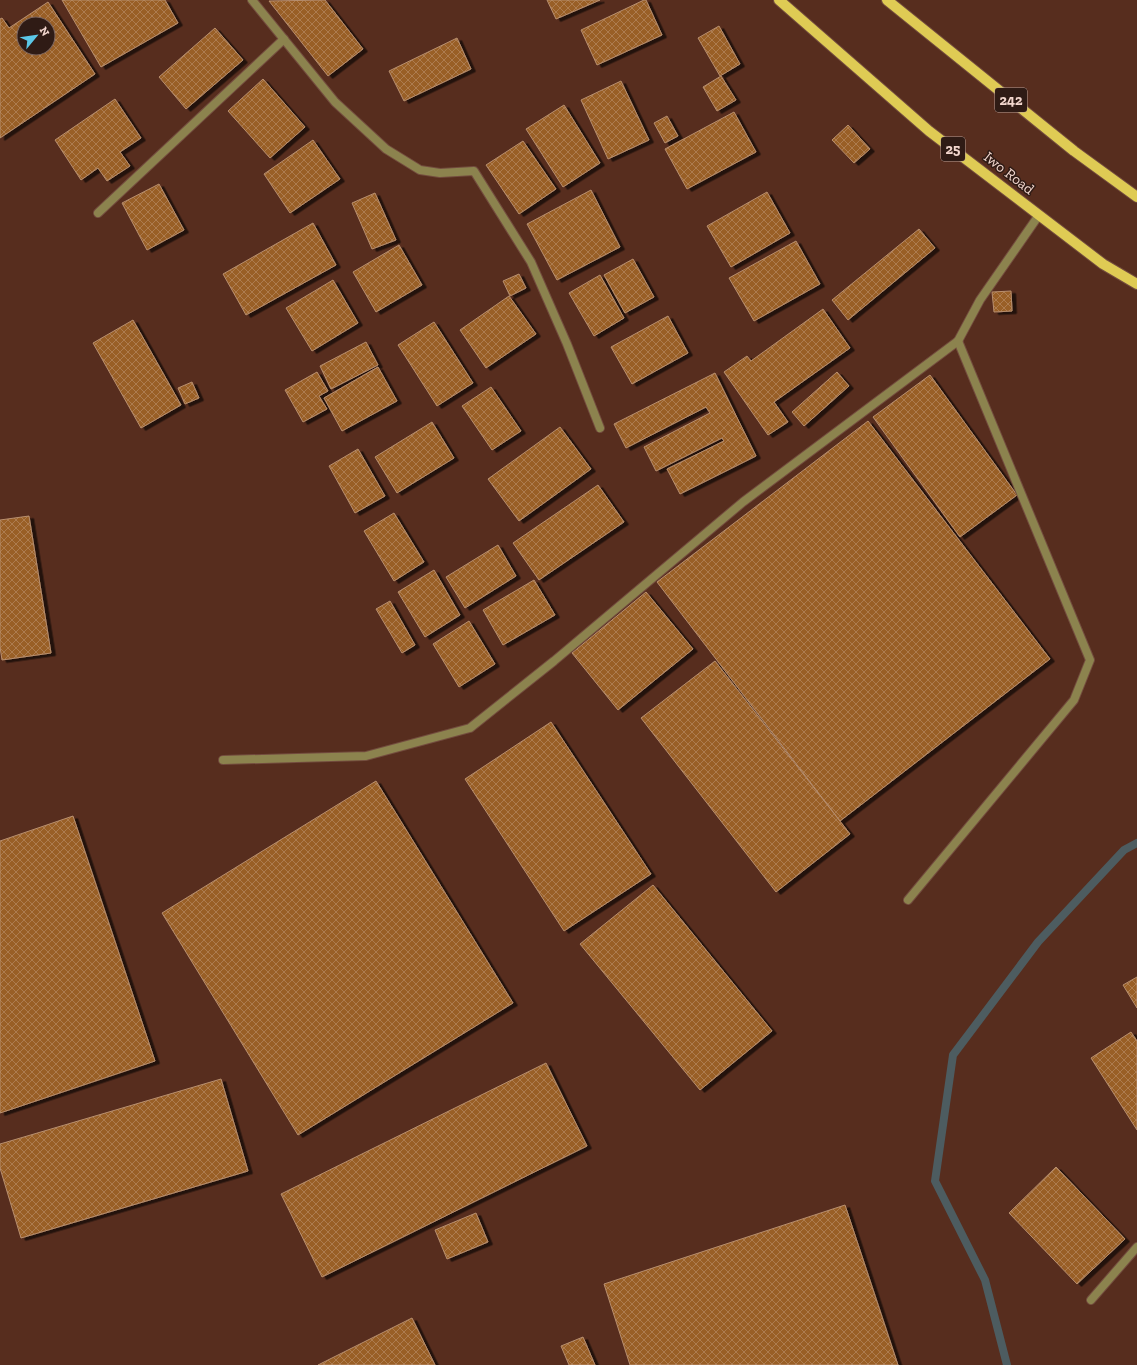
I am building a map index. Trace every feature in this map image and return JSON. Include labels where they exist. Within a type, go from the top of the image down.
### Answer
[{"type":"main road","name":"Iwo Road","points":[[779,0],[929,130],[1103,264],[1137,284]]},
{"type":"main road","name":"242","points":[[887,0],[1068,146],[1137,197]]},
{"type":"street","points":[[252,0],[335,102],[386,149],[420,170],[440,173],[474,171],[531,262],[567,344],[600,428]]},
{"type":"street","points":[[98,213],[284,39]]},
{"type":"street","points":[[223,760],[366,756],[470,728],[554,661],[743,502],[958,341],[980,300],[1039,215]]},
{"type":"street","points":[[908,900],[1074,700],[1090,660],[958,341]]},
{"type":"street","points":[[1091,1300],[1137,1247]]},
{"type":"building","points":[[62,0],[165,0],[178,23],[101,67]]},
{"type":"building","points":[[325,0],[363,49],[328,76],[269,1]]},
{"type":"building","points":[[547,0],[600,0],[556,19]]},
{"type":"building","points":[[646,0],[662,35],[597,65],[581,30]]},
{"type":"building","points":[[48,2],[95,74],[0,138],[0,19],[2,18],[9,28],[16,23],[16,56],[56,56],[56,16],[27,16]]},
{"type":"building","points":[[719,26],[740,64],[720,76],[698,38]]},
{"type":"building","points":[[215,28],[243,60],[186,109],[159,77]]},
{"type":"building","points":[[457,38],[471,69],[404,101],[389,71]]},
{"type":"building","points":[[721,76],[736,100],[717,111],[703,87]]},
{"type":"building","points":[[263,79],[305,127],[270,158],[228,111]]},
{"type":"building","points":[[621,81],[649,140],[608,159],[581,100]]},
{"type":"building","points":[[115,99],[141,138],[120,152],[130,166],[107,181],[98,168],[81,180],[55,140]]},
{"type":"building","points":[[564,105],[600,163],[563,187],[526,129]]},
{"type":"building","points":[[734,112],[756,152],[687,189],[665,149]]},
{"type":"building","points":[[667,116],[678,136],[665,143],[654,123]]},
{"type":"building","points":[[848,125],[870,149],[854,163],[832,140]]},
{"type":"building","points":[[313,140],[340,179],[290,213],[264,174]]},
{"type":"building","points":[[523,141],[556,189],[519,214],[486,165]]},
{"type":"building","points":[[159,184],[184,230],[147,250],[122,203]]},
{"type":"building","points":[[591,190],[620,247],[557,280],[527,224]]},
{"type":"building","points":[[767,192],[790,233],[731,267],[707,226]]},
{"type":"building","points":[[375,193],[396,240],[372,249],[352,203]]},
{"type":"building","points":[[313,223],[336,265],[246,315],[223,274]]},
{"type":"building","points":[[919,229],[935,248],[848,320],[832,300]]},
{"type":"building","points":[[796,241],[820,284],[754,321],[729,278]]},
{"type":"building","points":[[399,245],[422,285],[376,312],[353,272]]},
{"type":"building","points":[[633,259],[654,297],[625,313],[604,275]]},
{"type":"building","points":[[519,274],[526,288],[510,296],[503,281]]},
{"type":"building","points":[[600,275],[624,318],[594,336],[569,293]]},
{"type":"building","points":[[333,280],[358,323],[312,351],[286,308]]},
{"type":"building","points":[[1011,291],[1012,311],[994,312],[992,292]]},
{"type":"building","points":[[509,296],[536,334],[486,368],[460,330]]},
{"type":"building","points":[[823,309],[850,348],[774,402],[788,422],[768,435],[724,372],[747,356],[751,361]]},
{"type":"building","points":[[668,316],[688,353],[632,384],[611,347]]},
{"type":"building","points":[[133,320],[181,405],[141,428],[93,343]]},
{"type":"building","points":[[434,322],[473,383],[437,406],[398,345]]},
{"type":"building","points":[[366,342],[378,365],[331,389],[320,366]]},
{"type":"building","points":[[378,367],[397,401],[342,431],[324,398]]},
{"type":"building","points":[[317,372],[328,391],[319,396],[327,409],[303,422],[285,390]]},
{"type":"building","points":[[837,372],[849,386],[804,426],[792,412]]},
{"type":"building","points":[[715,373],[756,456],[680,494],[667,469],[724,441],[722,438],[656,471],[644,447],[710,413],[706,407],[626,448],[614,424]]},
{"type":"building","points":[[930,375],[1017,495],[960,537],[873,417]]},
{"type":"building","points":[[192,382],[199,398],[185,404],[178,388]]},
{"type":"building","points":[[491,387],[521,431],[492,450],[462,406]]},
{"type":"building","points":[[868,421],[1050,659],[840,821],[657,582]]},
{"type":"building","points":[[432,422],[454,458],[397,493],[375,457]]},
{"type":"building","points":[[560,427],[591,469],[519,521],[488,479]]},
{"type":"building","points":[[358,449],[385,496],[355,513],[329,466]]},
{"type":"building","points":[[598,485],[624,522],[539,580],[513,543]]},
{"type":"building","points":[[394,513],[424,562],[394,581],[364,531]]},
{"type":"building","points":[[29,516],[51,653],[2,660],[0,647],[0,520]]},
{"type":"building","points":[[498,545],[516,576],[465,608],[446,577]]},
{"type":"building","points":[[434,570],[460,615],[425,637],[398,592]]},
{"type":"building","points":[[534,580],[555,615],[503,645],[483,610]]},
{"type":"building","points":[[646,592],[693,649],[618,710],[572,653]]},
{"type":"building","points":[[390,601],[415,645],[402,653],[376,609]]},
{"type":"building","points":[[469,621],[495,664],[459,687],[433,644]]},
{"type":"building","points":[[715,661],[850,834],[776,892],[641,718]]},
{"type":"building","points":[[551,722],[651,874],[564,931],[465,779]]},
{"type":"building","points":[[376,781],[513,1003],[298,1135],[162,913]]},
{"type":"building","points":[[73,816],[155,1061],[0,1113],[0,841]]},
{"type":"building","points":[[653,885],[772,1031],[700,1090],[580,944]]},
{"type":"building","points":[[1137,977],[1137,1008],[1123,985]]},
{"type":"building","points":[[1131,1032],[1137,1041],[1137,1130],[1091,1058]]},
{"type":"building","points":[[546,1063],[587,1146],[322,1277],[281,1194]]},
{"type":"building","points":[[221,1079],[248,1171],[21,1238],[0,1168],[0,1144]]},
{"type":"building","points":[[1056,1167],[1125,1239],[1077,1284],[1009,1213]]},
{"type":"building","points":[[845,1205],[898,1365],[630,1365],[604,1284]]},
{"type":"building","points":[[476,1213],[488,1242],[447,1259],[435,1230]]},
{"type":"building","points":[[412,1318],[435,1365],[318,1365]]},
{"type":"building","points":[[583,1337],[595,1365],[569,1365],[561,1346]]},
{"type":"waterway","points":[[1007,1365],[985,1280],[935,1181],[953,1055],[1038,942],[1124,850],[1137,843]]}]
